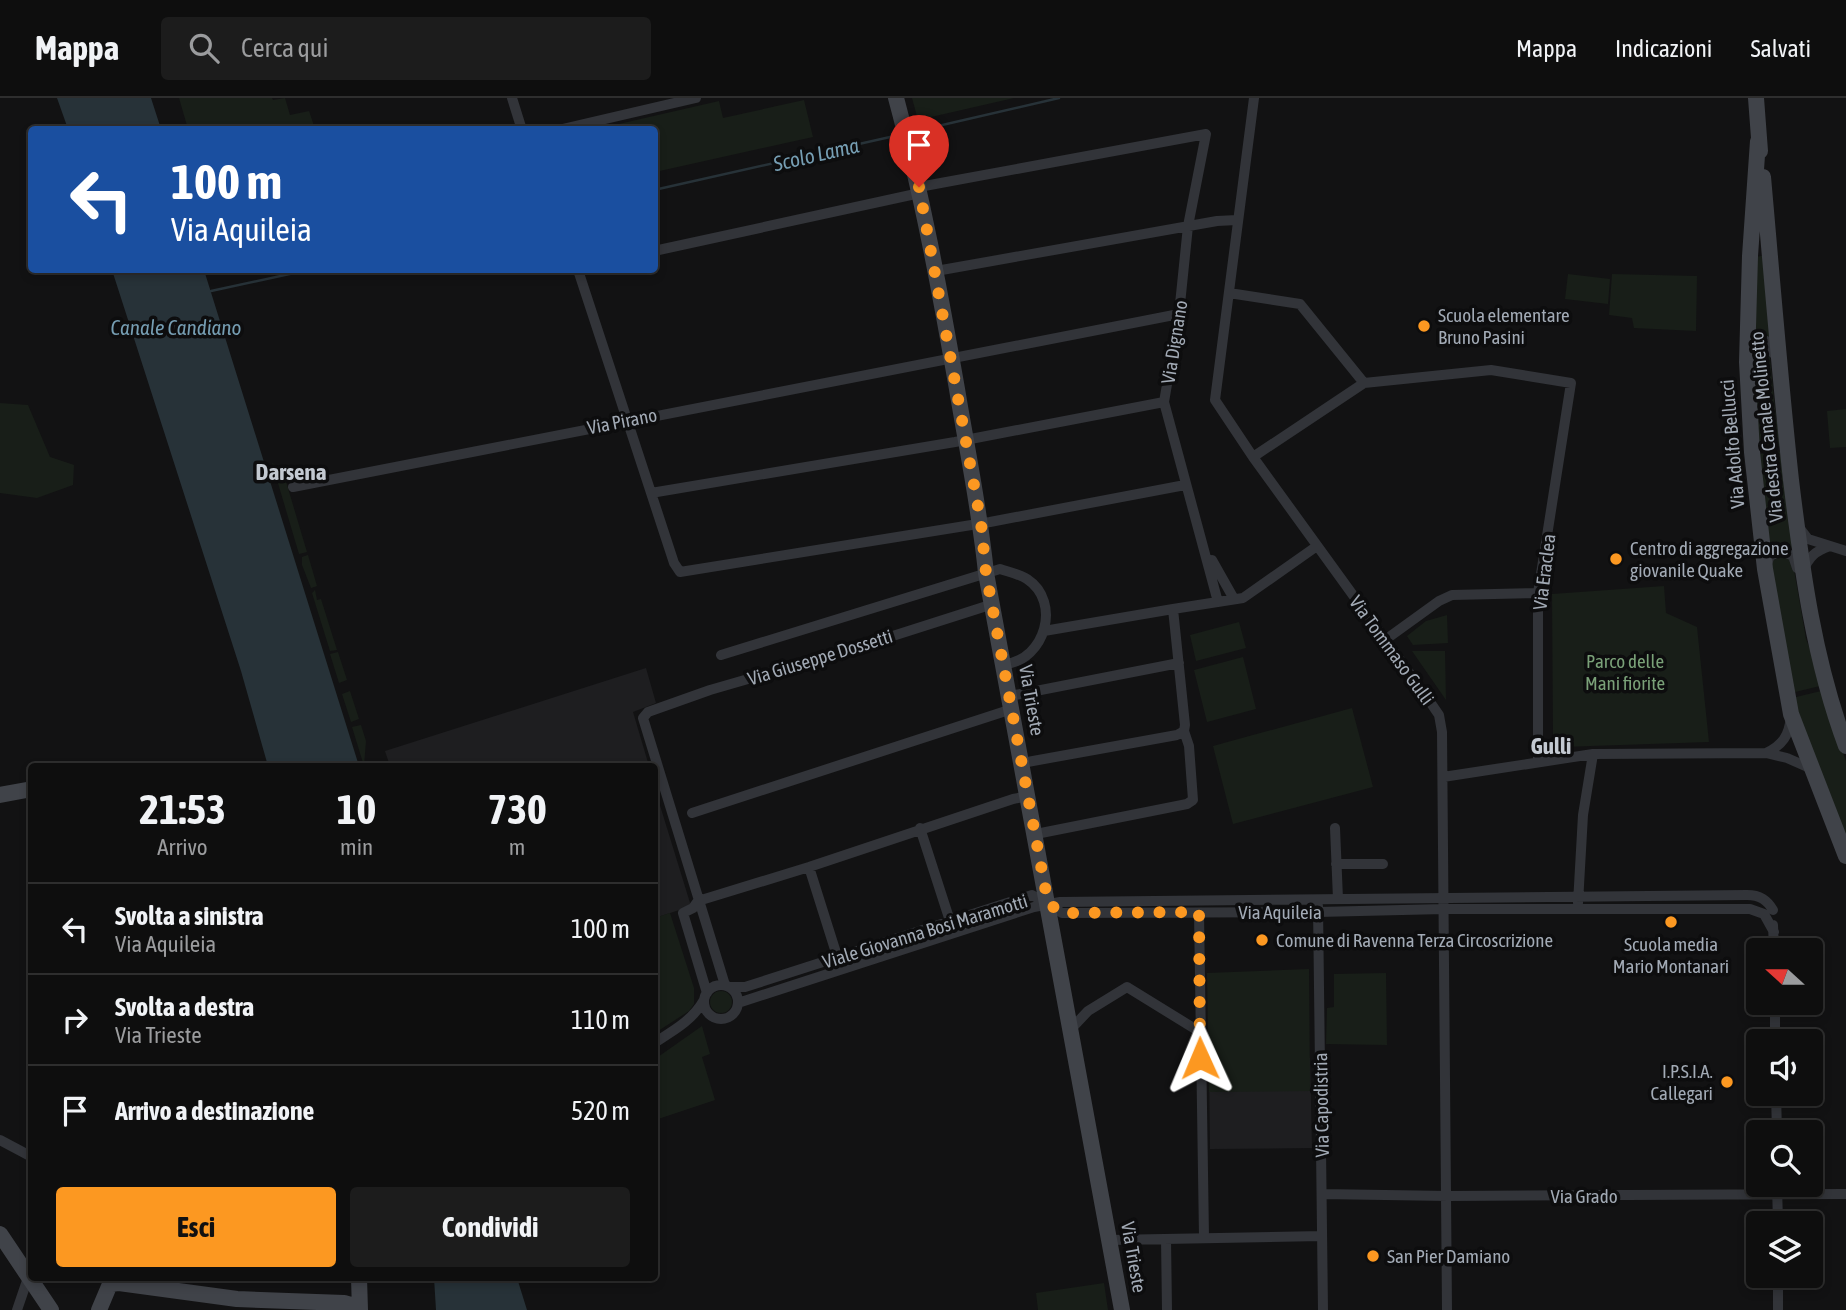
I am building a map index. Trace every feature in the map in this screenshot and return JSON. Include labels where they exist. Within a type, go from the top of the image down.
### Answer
[{"type":"street","points":[[512,98],[521,126]]},
{"type":"street","points":[[575,126],[696,98]]},
{"type":"street","name":"Via Trieste","points":[[897,98],[936,271],[981,523],[986,573],[1005,664],[1122,1310]]},
{"type":"street","name":"Via Tommaso Gulli","points":[[1254,98],[1216,400],[1253,457],[1439,715],[1442,732],[1447,1310]]},
{"type":"street","name":"Via Tommaso Gulli","points":[[1251,116],[1263,98]]},
{"type":"street","points":[[1746,98],[1756,106]]},
{"type":"street","name":"Via destra Canale Molinetto","points":[[1756,106],[1796,524],[1817,652],[1846,746]]},
{"type":"street","name":"Via Dignano","points":[[919,190],[1206,134],[1164,402],[1218,603]]},
{"type":"street","name":"Via Adolfo Bellucci","points":[[1758,141],[1750,249],[1747,362],[1752,452],[1766,569],[1791,714],[1846,856]]},
{"type":"street","points":[[658,250],[919,190]]},
{"type":"street","points":[[936,271],[1237,219]]},
{"type":"street","points":[[1192,226],[1216,224],[1236,233]]},
{"type":"street","points":[[579,273],[674,563],[680,572],[981,523],[1185,485]]},
{"type":"street","points":[[1229,293],[1300,304],[1364,383],[1253,457]]},
{"type":"street","name":"Via Pirano","points":[[293,486],[1179,314]]},
{"type":"street","points":[[1747,362],[1749,349],[1754,342],[1764,339],[1770,343],[1784,411]]},
{"type":"street","name":"Via Eraclea","points":[[1364,383],[1491,370],[1571,383],[1538,593],[1538,762]]},
{"type":"street","points":[[651,493],[965,440],[1164,402]]},
{"type":"street","points":[[1796,524],[1808,539],[1846,551]]},
{"type":"street","name":"Via Dignano","points":[[1203,546],[1234,599]]},
{"type":"street","points":[[1044,631],[1242,598],[1317,546]]},
{"type":"street","points":[[1803,573],[1808,560],[1815,552],[1830,546]]},
{"type":"street","points":[[1766,569],[1773,553],[1785,551],[1793,556],[1817,652]]},
{"type":"street","points":[[721,655],[858,615],[1000,569],[1012,572],[1034,585],[1043,602],[1046,619],[1044,631],[1034,650],[1018,663],[1005,664]]},
{"type":"street","points":[[1385,640],[1439,601],[1452,595],[1538,593]]},
{"type":"street","name":"Via Giuseppe Dossetti","points":[[657,763],[643,718],[648,712],[710,690],[993,604]]},
{"type":"street","points":[[1036,834],[1187,804],[1193,800],[1179,663],[1169,609]]},
{"type":"street","points":[[692,813],[1011,702],[1179,663]]},
{"type":"street","points":[[1766,753],[1779,746],[1787,736],[1791,714]]},
{"type":"street","points":[[1022,763],[1177,735],[1184,731]]},
{"type":"street","points":[[1443,777],[1593,754],[1766,753],[1787,758],[1812,769]]},
{"type":"street","points":[[1577,909],[1583,815],[1593,754]]},
{"type":"street","name":"Via Giuseppe Dossetti","points":[[658,768],[698,901]]},
{"type":"street","points":[[0,795],[28,790]]},
{"type":"street","points":[[698,901],[727,986],[736,994],[737,1009],[729,1017],[712,1016],[705,1008],[706,995],[683,913],[694,908],[698,901],[809,867],[920,828],[1028,796]]},
{"type":"street","points":[[920,828],[950,922]]},
{"type":"street","points":[[1335,828],[1338,899]]},
{"type":"street","points":[[1336,864],[1383,864]]},
{"type":"street","points":[[809,867],[838,958]]},
{"type":"street","name":"Viale Giovanna Bosi Maramotti","points":[[727,986],[745,987],[1032,895],[1048,903]]},
{"type":"street","name":"Via Aquileia","points":[[1048,903],[1062,913],[1318,912],[1578,896],[1754,895],[1773,905],[1773,932]]},
{"type":"street","name":"Via Aquileia","points":[[1048,903],[1338,899],[1577,909],[1751,909],[1764,914],[1773,932]]},
{"type":"street","name":"Via Capodistria","points":[[1318,900],[1323,1310]]},
{"type":"street","name":"Viale Giovanna Bosi Maramotti","points":[[738,1003],[1048,903]]},
{"type":"street","points":[[1199,912],[1204,1237]]},
{"type":"street","points":[[1773,932],[1773,938]]},
{"type":"street","points":[[658,1040],[685,1023],[715,986],[727,986]]},
{"type":"street","points":[[1071,1029],[1088,1011],[1127,987],[1200,1032]]},
{"type":"street","points":[[685,1023],[712,1016]]},
{"type":"street","points":[[0,1140],[28,1155]]},
{"type":"street","name":"Via Grado","points":[[1322,1194],[1448,1196],[1746,1191]]},
{"type":"street","name":"Via Grado","points":[[1823,1193],[1846,1194]]},
{"type":"street","points":[[0,1234],[28,1269]]},
{"type":"street","points":[[1110,1240],[1322,1236]]},
{"type":"street","points":[[1167,1239],[1167,1310]]},
{"type":"street","points":[[18,1310],[28,1278]]},
{"type":"street","points":[[35,1281],[51,1310]]},
{"type":"street","points":[[99,1310],[109,1281],[237,1299],[344,1303],[358,1310]]},
{"type":"street","points":[[358,1310],[359,1281]]},
{"type":"street","points":[[1778,1288],[1778,1310]]},
{"type":"shaded area","points":[[646,668],[656,703],[633,712],[648,763],[389,763],[385,751]]},
{"type":"shaded area","points":[[658,799],[691,906],[658,917]]},
{"type":"shaded area","points":[[1310,1058],[1312,1148],[1210,1149],[1209,1060]]},
{"type":"green space","points":[[179,98],[285,98],[290,115],[309,111],[314,126],[187,126]]},
{"type":"green space","points":[[912,98],[1014,98],[918,120]]},
{"type":"green space","points":[[804,100],[813,137],[658,171],[658,126],[610,126],[719,101],[723,118]]},
{"type":"green space","points":[[1766,255],[1772,338],[1758,335],[1752,338],[1756,257]]},
{"type":"green space","points":[[1568,274],[1610,279],[1608,304],[1565,299]]},
{"type":"green space","points":[[1612,274],[1697,276],[1696,331],[1634,328],[1632,318],[1609,315]]},
{"type":"green space","points":[[1766,346],[1769,350],[1776,418],[1783,446],[1759,448],[1754,347]]},
{"type":"green space","points":[[0,403],[28,405],[50,457],[74,465],[73,485],[37,498],[0,493]]},
{"type":"green space","points":[[1846,409],[1846,447],[1830,448],[1827,411]]},
{"type":"green space","points":[[1783,451],[1795,551],[1781,545],[1768,552],[1759,454]]},
{"type":"green space","points":[[272,463],[282,468],[307,552],[299,554]]},
{"type":"green space","points":[[308,555],[317,586],[311,588],[302,565],[302,557]]},
{"type":"green space","points":[[1780,555],[1790,559],[1793,564],[1806,639],[1820,686],[1791,693],[1770,569],[1772,562]]},
{"type":"green space","name":"Parco delle Mani fiorite","points":[[1664,586],[1666,613],[1697,627],[1709,742],[1562,747],[1553,737],[1552,594]]},
{"type":"green space","points":[[315,590],[317,600],[321,599],[337,650],[330,651],[312,593]]},
{"type":"green space","points":[[1447,615],[1448,643],[1413,645],[1407,636],[1426,621]]},
{"type":"green space","points":[[1239,622],[1246,648],[1196,661],[1190,635]]},
{"type":"green space","points":[[1412,651],[1445,651],[1446,700]]},
{"type":"green space","points":[[338,652],[347,680],[339,683],[330,654]]},
{"type":"green space","points":[[1243,657],[1256,709],[1207,722],[1194,670]]},
{"type":"green space","points":[[350,691],[359,719],[351,722],[342,694]]},
{"type":"green space","points":[[1821,691],[1846,761],[1846,838],[1792,698]]},
{"type":"green space","points":[[1352,708],[1373,787],[1233,824],[1213,746]]},
{"type":"green space","points":[[361,725],[366,741],[364,763],[363,763],[352,727]]},
{"type":"green space","points":[[670,913],[694,988],[694,1004],[689,1011],[658,1031],[658,917]]},
{"type":"green space","points":[[1309,969],[1310,1091],[1209,1092],[1207,973]]},
{"type":"green space","points":[[1386,973],[1387,1045],[1326,1044],[1327,1008],[1334,1007],[1334,974]]},
{"type":"green space","points":[[721,991],[729,994],[732,1002],[729,1010],[721,1013],[713,1010],[710,1002],[713,994]]},
{"type":"green space","points":[[702,1026],[710,1054],[702,1057],[715,1100],[658,1119],[658,1057]]},
{"type":"green space","points":[[1104,1283],[1108,1310],[1038,1310],[1036,1293]]},
{"type":"water","points":[[57,98],[151,98],[160,126],[67,126]]},
{"type":"water","name":"Canale Candiano","points":[[113,273],[205,273],[358,763],[267,763],[241,671]]},
{"type":"water","points":[[434,1281],[518,1281],[527,1310],[436,1310]]},
{"type":"waterway","name":"Scolo Lama","points":[[912,132],[1059,98]]},
{"type":"waterway","name":"Scolo Lama","points":[[658,189],[899,135]]},
{"type":"waterway","name":"Scolo Lama","points":[[211,291],[294,273]]},
{"type":"place","name":"Scuola elementare Bruno Pasini","points":[[1424,326]]},
{"type":"place","name":"Centro di aggregazione giovanile Quake","points":[[1616,559]]},
{"type":"place","name":"Scuola media Mario Montanari","points":[[1671,922]]},
{"type":"place","name":"Comune di Ravenna Terza Circoscrizione","points":[[1262,940]]},
{"type":"place","name":"I.P.S.I.A. Callegari","points":[[1727,1082]]},
{"type":"place","name":"San Pier Damiano","points":[[1373,1256]]},
{"type":"district","name":"Darsena","points":[[291,472]]},
{"type":"district","name":"Gulli","points":[[1551,746]]},
{"type":"route","points":[[919,187],[981,523],[986,573],[1048,903],[1062,913],[1199,912],[1200,1058]]}]
